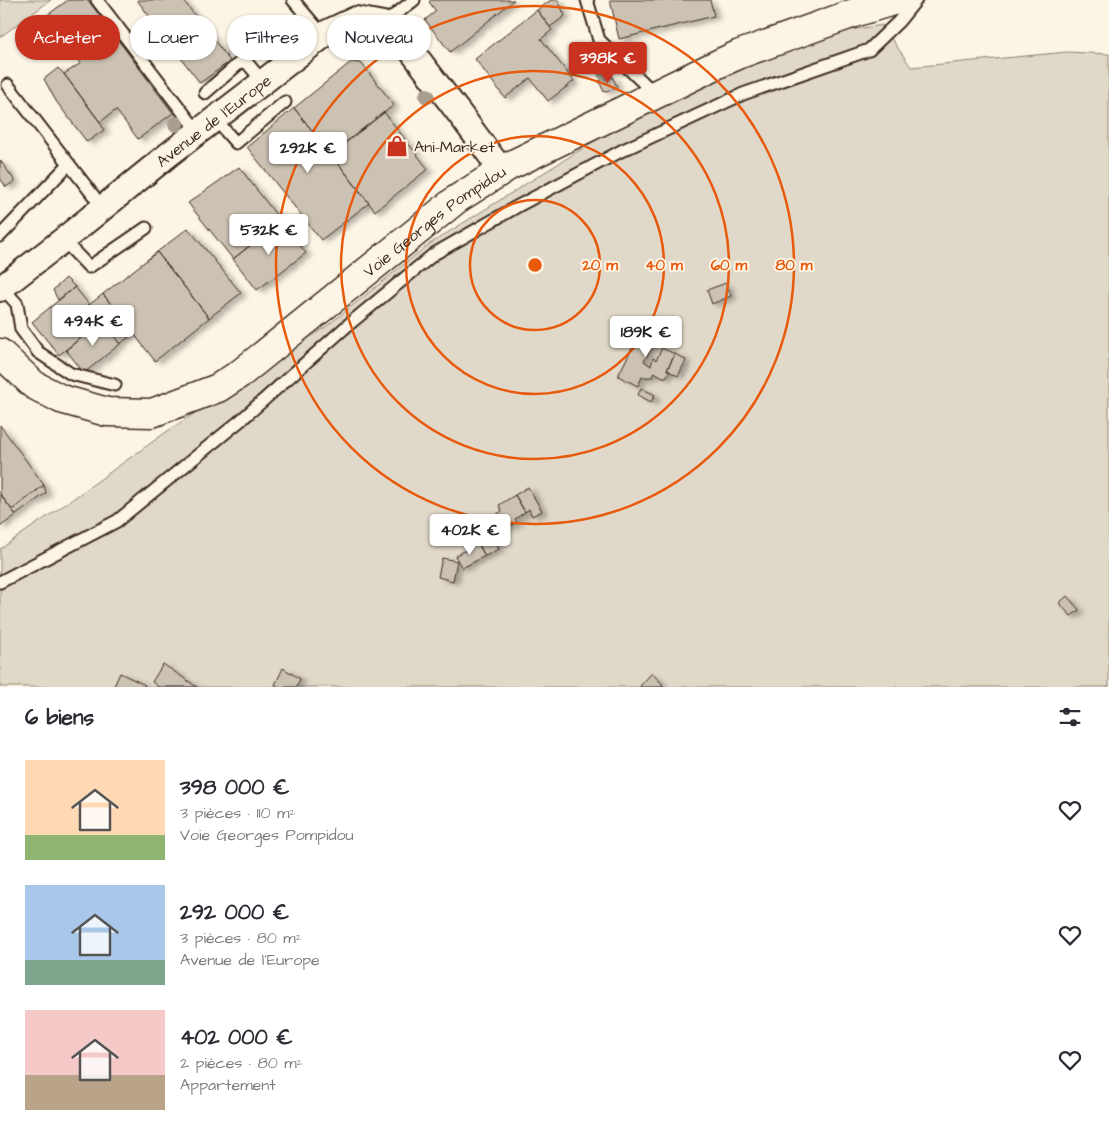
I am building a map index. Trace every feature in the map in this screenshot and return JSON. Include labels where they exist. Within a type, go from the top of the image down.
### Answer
[{"type":"street","name":"Voie Georges Pompidou","points":[[0,353],[34,385],[60,399],[107,412],[152,412],[218,388],[242,373],[457,199],[502,171],[655,94],[740,54],[896,0]]},
{"type":"street","name":"Avenue de l'Europe","points":[[1,287],[327,33]]},
{"type":"street","name":"Avenue de l'Europe","points":[[418,60],[502,171]]},
{"type":"lane","points":[[97,0],[207,125],[236,143],[285,102]]},
{"type":"lane","points":[[292,0],[323,35]]},
{"type":"lane","points":[[395,15],[414,0]]},
{"type":"lane","points":[[587,0],[599,40],[655,94]]},
{"type":"lane","points":[[0,582],[117,521],[241,420],[348,325],[434,254],[518,206],[621,151],[743,94],[869,50],[900,21],[916,0]]},
{"type":"lane","points":[[204,93],[244,60],[263,82]]},
{"type":"lane","points":[[8,85],[103,208]]},
{"type":"lane","points":[[0,236],[69,164]]},
{"type":"lane","points":[[63,240],[89,267],[146,228]]},
{"type":"lane","points":[[1,287],[17,304],[21,329],[38,352],[71,374],[116,385]]},
{"type":"shaded area","points":[[0,0],[51,0],[30,15],[15,15],[15,26],[0,37]]},
{"type":"shaded area","points":[[882,25],[911,67],[1067,52],[1109,54],[1109,687],[0,687],[0,549],[169,430],[327,326],[428,245],[633,117],[726,72],[832,33]]},
{"type":"building","points":[[68,0],[88,0],[99,15],[47,15]]},
{"type":"building","points":[[137,0],[183,0],[195,15],[148,15]]},
{"type":"building","points":[[431,0],[514,0],[450,52],[431,28],[431,15],[436,11],[429,2]]},
{"type":"building","points":[[551,0],[558,0],[565,16],[550,27],[537,10]]},
{"type":"building","points":[[610,0],[710,0],[714,16],[619,39]]},
{"type":"building","points":[[537,10],[552,30],[541,39],[574,81],[548,101],[530,78],[505,98],[475,59]]},
{"type":"building","points":[[120,43],[130,56],[130,60],[133,60],[173,113],[138,139],[116,110],[100,122],[64,74],[81,63],[79,60],[120,60]]},
{"type":"building","points":[[217,44],[227,57],[227,60],[230,61],[200,83],[183,60],[217,60]]},
{"type":"building","points":[[351,62],[361,63],[394,105],[331,154],[294,108]]},
{"type":"building","points":[[58,68],[100,122],[104,130],[87,142],[56,101],[44,79]]},
{"type":"building","points":[[612,76],[617,87],[604,92],[599,81]]},
{"type":"building","points":[[294,108],[369,203],[321,240],[247,147]]},
{"type":"building","points":[[384,112],[428,169],[375,211],[331,154]]},
{"type":"building","points":[[0,160],[15,181],[6,187],[0,178]]},
{"type":"building","points":[[239,167],[281,221],[233,259],[188,203]]},
{"type":"building","points":[[281,221],[306,253],[257,290],[233,259]]},
{"type":"building","points":[[188,228],[241,293],[209,318],[157,252]]},
{"type":"building","points":[[157,252],[209,318],[155,361],[103,294]]},
{"type":"building","points":[[66,278],[75,287],[58,300],[53,290]]},
{"type":"building","points":[[726,283],[731,296],[712,304],[707,290]]},
{"type":"building","points":[[75,287],[102,321],[59,355],[32,322]]},
{"type":"building","points":[[103,294],[134,333],[120,344],[89,305]]},
{"type":"building","points":[[102,321],[120,344],[84,373],[66,350]]},
{"type":"building","points":[[644,324],[661,333],[644,361],[651,366],[653,358],[656,360],[662,348],[675,354],[667,370],[670,371],[666,377],[654,372],[652,377],[642,377],[638,386],[618,376]]},
{"type":"building","points":[[675,354],[686,360],[678,376],[667,370]]},
{"type":"building","points":[[641,388],[655,395],[651,402],[638,395]]},
{"type":"building","points":[[0,425],[44,485],[12,510],[0,494]]},
{"type":"building","points":[[44,485],[46,493],[16,515],[12,510]]},
{"type":"building","points":[[528,487],[542,511],[532,516],[529,509],[525,512],[515,495]]},
{"type":"building","points":[[0,494],[16,515],[0,527]]},
{"type":"building","points":[[515,495],[525,512],[515,519],[517,522],[491,537],[499,549],[485,556],[475,538],[481,535],[477,528],[502,511],[499,505]]},
{"type":"building","points":[[478,543],[485,556],[462,568],[455,556]]},
{"type":"building","points":[[442,558],[457,561],[453,581],[438,577]]},
{"type":"building","points":[[1067,596],[1079,610],[1071,616],[1059,603]]},
{"type":"building","points":[[163,664],[197,687],[159,687],[152,682]]},
{"type":"building","points":[[283,668],[300,679],[296,687],[279,687],[275,685]]},
{"type":"building","points":[[120,673],[145,685],[144,687],[114,686]]},
{"type":"building","points":[[652,673],[663,685],[661,687],[641,687],[640,686]]},
{"type":"place","name":"Ani-Market","points":[[397,146]]}]
